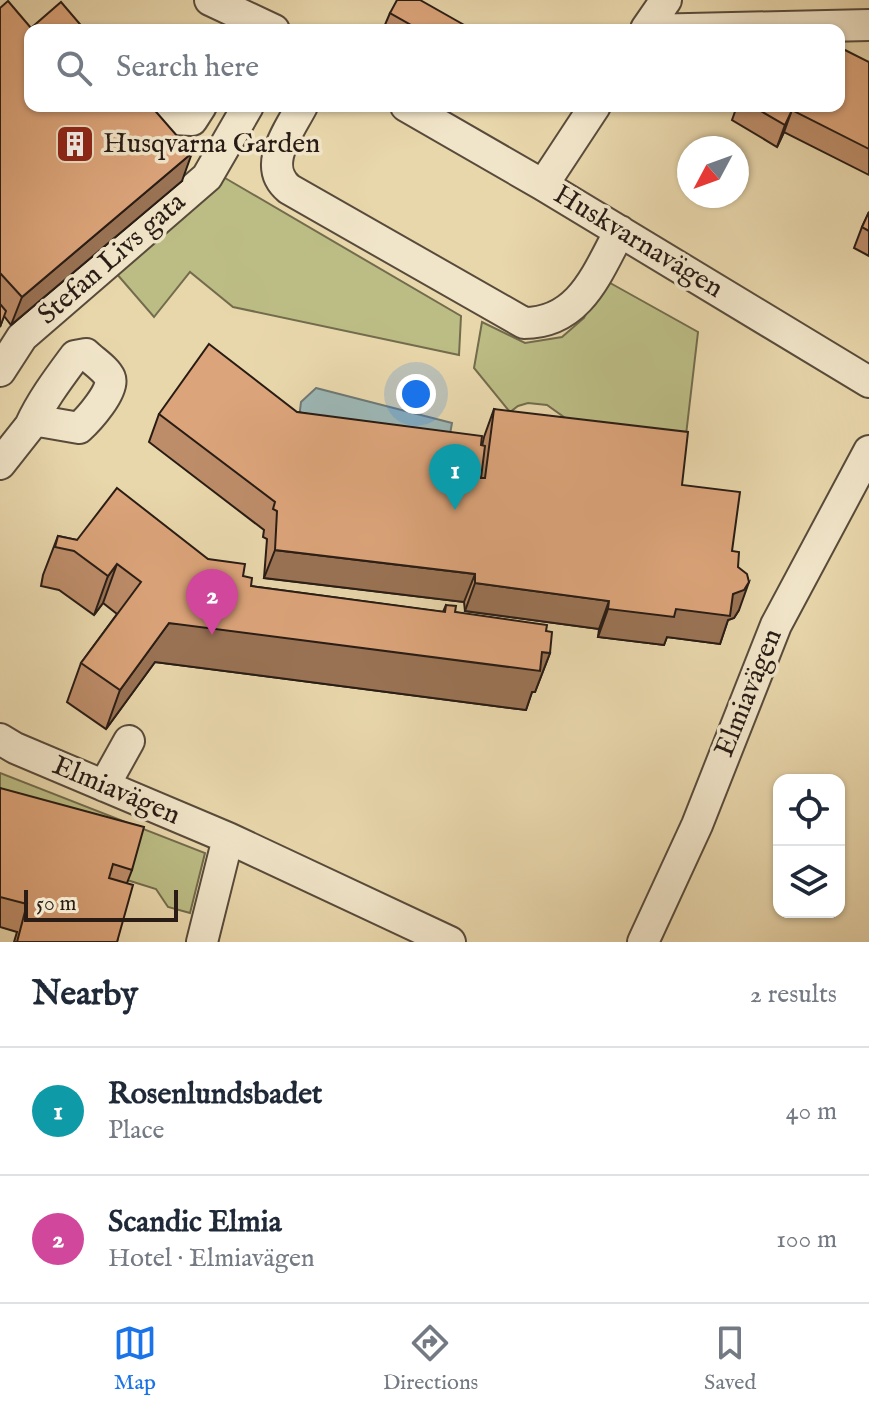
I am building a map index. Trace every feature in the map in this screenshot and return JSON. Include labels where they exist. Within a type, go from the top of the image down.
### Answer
[{"type":"street","points":[[650,24],[666,0]]},
{"type":"street","points":[[218,8],[259,24]]},
{"type":"street","points":[[845,26],[869,25]]},
{"type":"street","points":[[168,112],[174,119],[192,120],[197,112]]},
{"type":"street","name":"Stefan Livs gata","points":[[0,371],[22,337],[207,177],[245,112]]},
{"type":"street","points":[[299,112],[275,166],[280,182],[524,323],[554,319],[583,296],[620,231]]},
{"type":"street","name":"Huskvarnavägen","points":[[416,112],[869,382]]},
{"type":"street","points":[[543,185],[584,112]]},
{"type":"street","points":[[0,464],[19,428]]},
{"type":"street","name":"Elmiavägen","points":[[643,942],[697,825],[776,625],[869,451]]},
{"type":"street","name":"Elmiavägen","points":[[0,739],[228,838],[450,942]]},
{"type":"street","points":[[104,786],[129,741]]},
{"type":"street","points":[[202,942],[228,838]]},
{"type":"green space","points":[[225,178],[461,316],[459,355],[233,307],[190,272],[154,317],[116,273]]},
{"type":"green space","points":[[603,279],[698,332],[686,435],[571,422],[547,405],[528,403],[510,412],[474,368],[482,322],[525,343],[562,337],[584,318]]},
{"type":"green space","points":[[0,773],[205,853],[190,913],[168,907],[156,889],[127,880],[0,819]]},
{"type":"water","points":[[316,388],[452,423],[447,451],[297,435],[301,402]]},
{"type":"building","points":[[397,0],[420,0],[462,24],[409,24],[390,13]]},
{"type":"building","name":"Husqvarna Garden","points":[[8,1],[28,24],[24,24],[24,112],[156,112],[192,153],[22,297],[0,273],[0,8]]},
{"type":"building","name":"Husqvarna Garden","points":[[61,2],[80,24],[36,24]]},
{"type":"building","points":[[845,50],[869,62],[869,149],[796,112],[845,112]]},
{"type":"building","points":[[762,112],[791,112],[785,125]]},
{"type":"building","points":[[869,212],[869,231],[862,227]]},
{"type":"building","points":[[0,304],[6,311],[0,327]]},
{"type":"building","points":[[209,344],[297,412],[482,436],[481,445],[485,446],[481,478],[485,478],[494,409],[688,432],[682,485],[740,492],[732,551],[739,552],[738,567],[747,574],[749,582],[744,590],[733,594],[730,616],[676,609],[674,617],[608,609],[609,601],[475,583],[475,574],[275,550],[275,502],[159,414]]},
{"type":"building","points":[[117,488],[208,559],[245,564],[243,576],[252,578],[251,586],[445,612],[446,605],[456,606],[455,612],[547,625],[546,631],[552,632],[550,653],[542,652],[540,671],[169,623],[120,690],[81,663],[141,582],[117,564],[108,576],[74,551],[55,547],[58,536],[77,540]]},
{"type":"building","points":[[0,788],[144,827],[132,870],[113,864],[109,878],[133,885],[117,942],[17,942],[27,904],[0,897]]},
{"type":"place","name":"Husqvarna Garden","points":[[75,144]]},
{"type":"place","name":"Rosenlundsbadet","points":[[455,510]]},
{"type":"place","name":"Scandic Elmia","points":[[212,635]]}]
